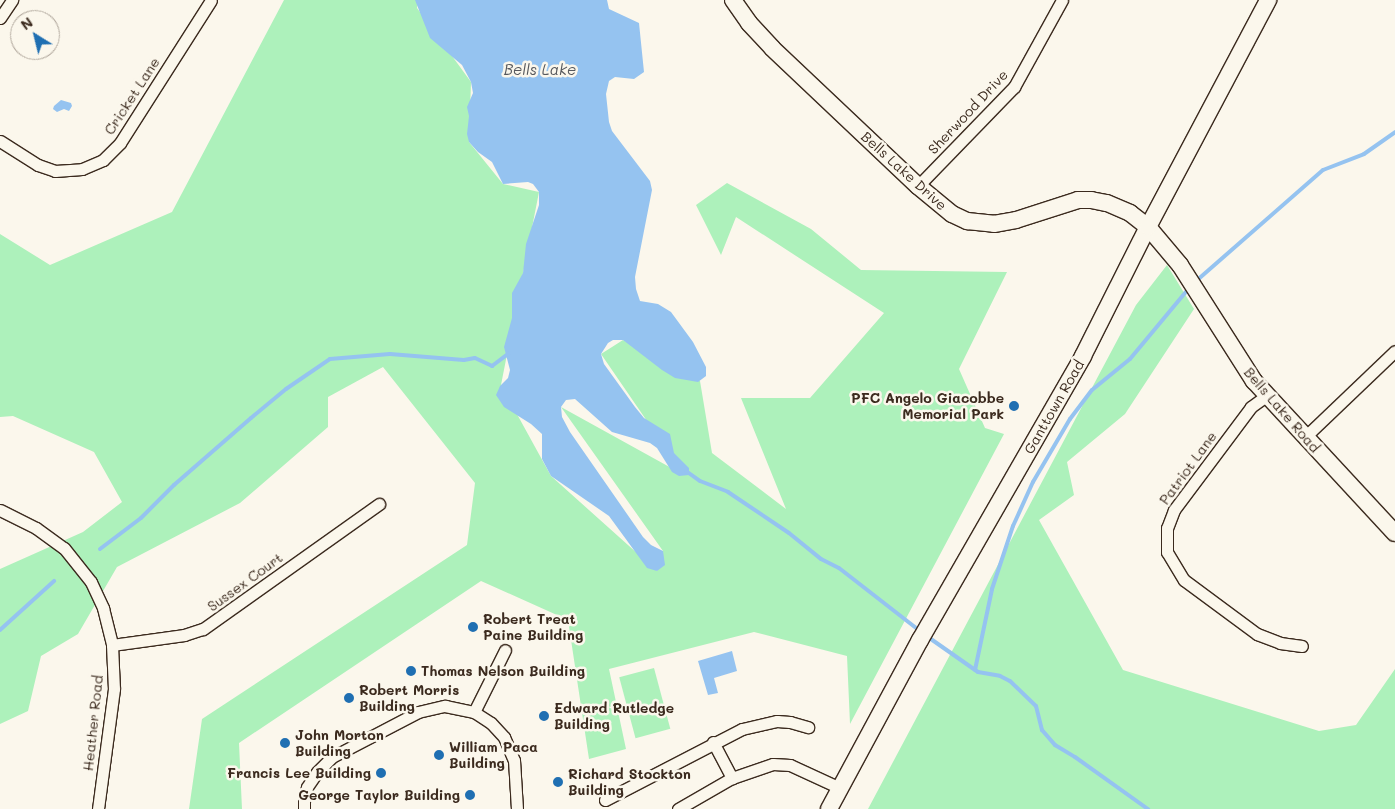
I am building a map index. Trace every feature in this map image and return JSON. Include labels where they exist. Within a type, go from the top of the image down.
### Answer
[{"type":"street","points":[[0,18],[12,0]]},
{"type":"street","name":"Cricket Lane","points":[[0,140],[38,165],[55,171],[82,169],[103,160],[120,142],[211,0]]},
{"type":"street","name":"Bells Lake Drive","points":[[733,0],[759,36],[918,186],[952,214],[980,224],[1016,220],[1064,204],[1091,200],[1107,203],[1130,213],[1148,227]]},
{"type":"street","name":"Sherwood Drive","points":[[918,186],[1014,87],[1062,0]]},
{"type":"street","name":"Ganttown Road","points":[[829,809],[924,633],[1083,356],[1148,227],[1268,0]]},
{"type":"street","name":"Bells Lake Road","points":[[1148,227],[1187,276],[1242,364],[1266,396],[1395,533]]},
{"type":"street","points":[[1305,437],[1395,351]]},
{"type":"street","name":"Patriot Lane","points":[[1266,396],[1251,408],[1174,510],[1167,528],[1167,552],[1177,571],[1192,587],[1257,634],[1280,644],[1302,646]]},
{"type":"street","name":"Sussex Court","points":[[112,645],[184,635],[203,630],[379,504]]},
{"type":"street","name":"Heather Road","points":[[0,510],[41,530],[72,556],[96,592],[106,616],[112,645],[114,689],[98,809]]},
{"type":"street","points":[[474,712],[505,650]]},
{"type":"street","points":[[304,809],[304,801],[312,779],[322,766],[342,750],[427,709],[445,706],[474,712],[499,730],[512,752],[516,770],[517,809]]},
{"type":"street","points":[[605,800],[742,728],[759,724],[790,722],[808,727]]},
{"type":"street","points":[[713,742],[732,778]]},
{"type":"street","points":[[678,809],[732,778],[772,764],[790,765],[840,788]]},
{"type":"green space","points":[[284,0],[418,0],[417,8],[471,82],[469,142],[503,184],[539,192],[501,385],[551,476],[657,571],[663,551],[561,407],[684,475],[601,354],[623,340],[700,381],[712,453],[786,509],[741,398],[810,398],[884,313],[736,217],[721,255],[696,205],[727,183],[811,229],[861,270],[1007,272],[959,369],[985,428],[1004,434],[850,724],[847,656],[754,632],[609,669],[626,749],[589,759],[568,620],[481,581],[239,743],[242,809],[189,809],[202,719],[467,545],[475,483],[383,367],[328,397],[328,427],[240,503],[117,567],[78,634],[41,656],[28,711],[0,724],[0,569],[83,532],[122,502],[94,452],[13,416],[0,417],[0,234],[50,265],[172,212]]},
{"type":"green space","points":[[1167,265],[1194,309],[1125,414],[1067,462],[1074,495],[1039,520],[1123,670],[1319,731],[1356,725],[1395,669],[1395,809],[868,809],[1136,305]]},
{"type":"green space","points":[[654,668],[670,729],[636,738],[619,677]]},
{"type":"water","name":"Bells Lake","points":[[415,0],[607,0],[609,9],[639,23],[644,72],[634,79],[615,77],[609,81],[606,94],[609,122],[612,131],[650,181],[652,190],[635,277],[636,289],[640,301],[658,304],[671,312],[693,342],[706,367],[706,376],[698,382],[675,378],[623,340],[613,340],[608,343],[601,354],[604,364],[644,418],[670,434],[674,453],[689,468],[689,475],[679,476],[672,472],[657,448],[650,443],[612,432],[575,399],[566,400],[561,407],[562,417],[570,432],[643,537],[651,545],[663,551],[665,565],[657,571],[647,568],[609,516],[551,476],[542,459],[542,434],[531,424],[504,407],[496,395],[500,386],[508,378],[510,370],[504,347],[512,318],[512,293],[523,273],[526,244],[539,205],[539,192],[533,184],[528,182],[503,184],[492,162],[478,152],[469,142],[467,134],[469,116],[467,107],[473,93],[471,82],[462,65],[430,38]]},
{"type":"water","points":[[61,100],[71,103],[72,106],[69,111],[64,109],[57,112],[53,109]]},
{"type":"water","points":[[732,651],[737,671],[714,678],[718,693],[708,695],[698,661]]},
{"type":"waterway","points":[[1195,282],[1323,170],[1364,154],[1395,132]]},
{"type":"waterway","points":[[975,670],[992,589],[1013,526],[1033,482],[1070,419],[1092,390],[1130,359],[1190,287]]},
{"type":"waterway","points":[[100,549],[141,518],[174,485],[286,389],[330,359],[390,354],[464,360],[475,358],[492,366],[509,353]]},
{"type":"waterway","points":[[686,471],[700,481],[728,492],[789,533],[821,559],[839,568],[920,631]]},
{"type":"waterway","points":[[0,630],[54,581]]},
{"type":"waterway","points":[[928,637],[978,672],[1000,676],[1010,681],[1036,706],[1042,730],[1055,745],[1148,809]]},
{"type":"place","name":"PFC Angelo Giacobbe Memorial Park","points":[[1014,406]]},
{"type":"place","name":"Robert Treat Paine Building","points":[[473,627]]},
{"type":"place","name":"Thomas Nelson Building","points":[[411,671]]},
{"type":"place","name":"Robert Morris Building","points":[[349,698]]},
{"type":"place","name":"Edward Rutledge Building","points":[[544,716]]},
{"type":"place","name":"John Morton Building","points":[[285,743]]},
{"type":"place","name":"William Paca Building","points":[[439,755]]},
{"type":"place","name":"Francis Lee Building","points":[[381,773]]},
{"type":"place","name":"Richard Stockton Building","points":[[558,782]]},
{"type":"place","name":"George Taylor Building","points":[[470,795]]}]
